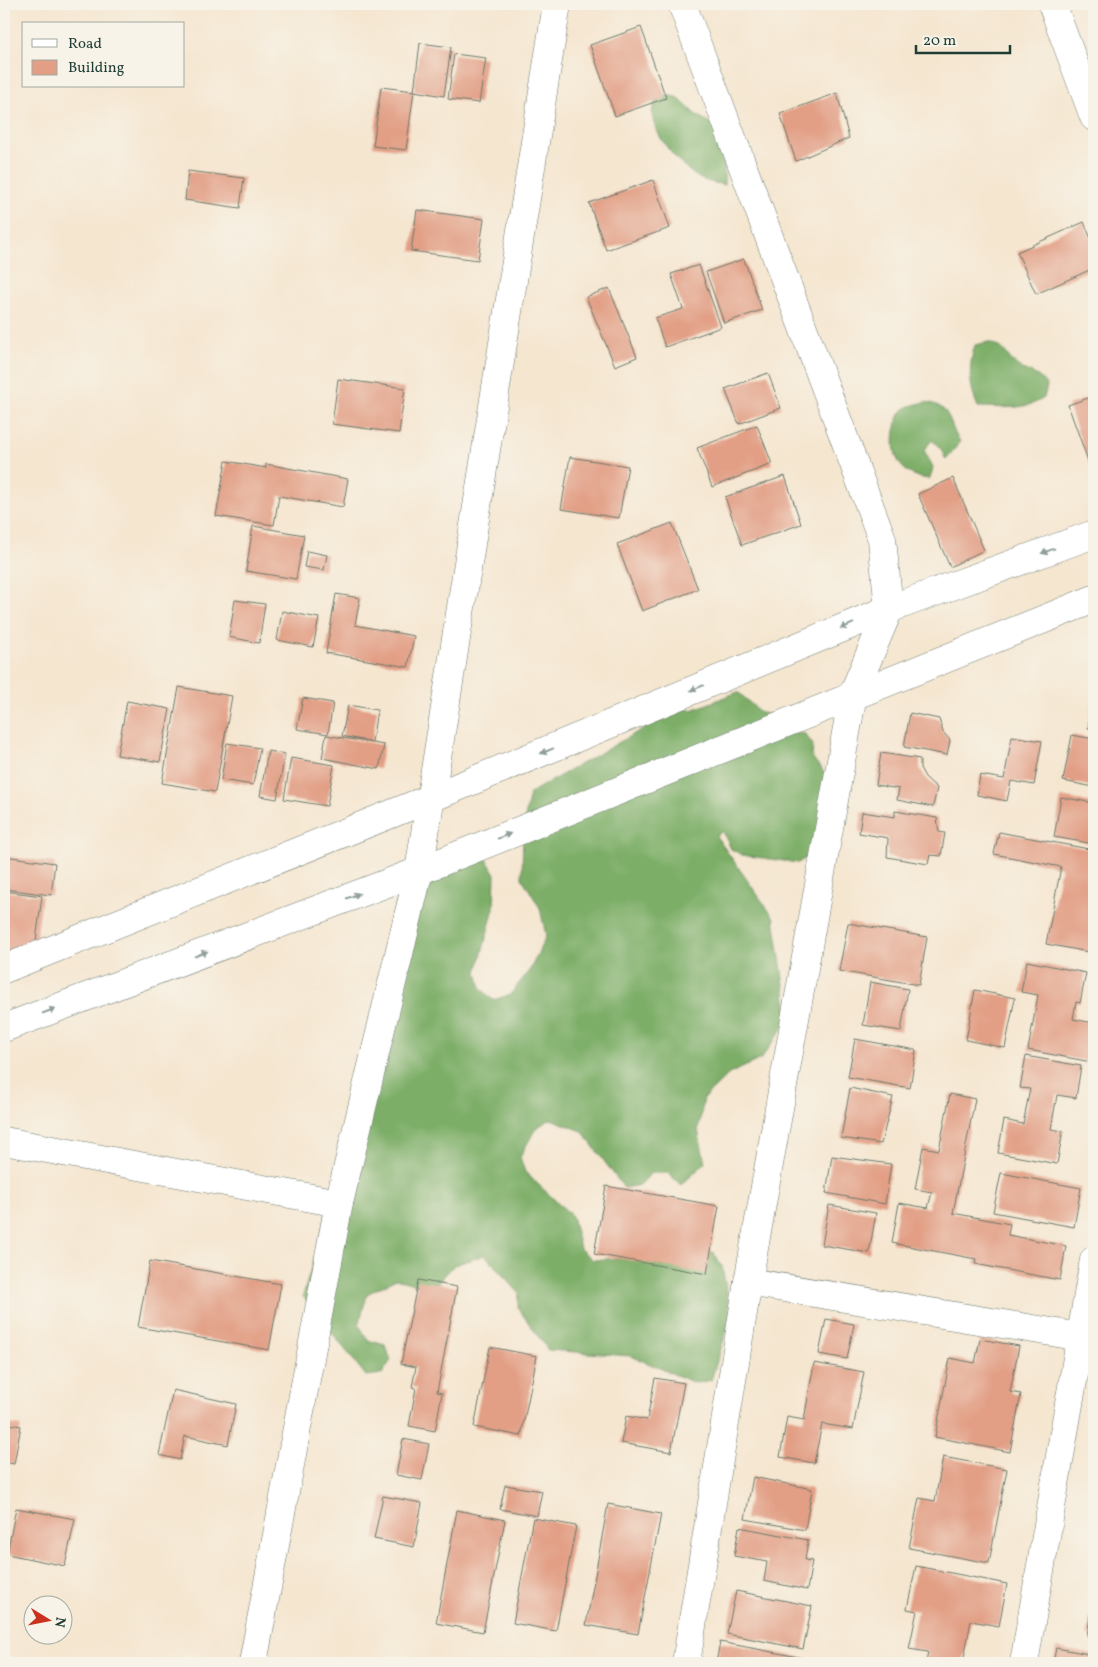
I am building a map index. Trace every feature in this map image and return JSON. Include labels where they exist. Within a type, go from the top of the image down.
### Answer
[{"type":"street","points":[[252,1663],[339,1203],[419,871],[557,4]]},
{"type":"street","points":[[682,4],[882,539],[890,609],[854,694],[748,1282],[686,1663]]},
{"type":"street","points":[[1052,4],[1094,117]]},
{"type":"street","points":[[4,969],[431,798],[890,609],[1094,534]]},
{"type":"street","points":[[4,1028],[419,871],[854,694],[1094,599]]},
{"type":"street","points":[[4,1142],[339,1203]]},
{"type":"street","points":[[1024,1663],[1088,1338],[1094,1260]]},
{"type":"street","points":[[748,1282],[1088,1338]]},
{"type":"green space","points":[[664,95],[677,97],[695,114],[717,127],[725,152],[724,185],[701,179],[693,174],[666,146],[654,123],[652,112],[655,103]]},
{"type":"green space","points":[[988,342],[1000,347],[1018,366],[1040,378],[1047,386],[1044,398],[1021,407],[978,407],[971,384],[971,361],[975,345]]},
{"type":"green space","points":[[926,402],[935,404],[946,412],[960,442],[946,460],[941,449],[932,440],[924,450],[933,467],[930,479],[920,477],[905,470],[897,457],[894,440],[897,422],[902,411],[909,406]]},
{"type":"green space","points":[[738,692],[761,713],[773,715],[793,732],[805,734],[813,745],[812,757],[830,780],[818,850],[798,863],[742,855],[731,849],[723,831],[716,836],[774,918],[789,1019],[761,1059],[729,1074],[704,1098],[698,1130],[705,1163],[681,1185],[668,1173],[651,1173],[640,1185],[624,1188],[582,1131],[551,1119],[536,1128],[520,1157],[525,1172],[572,1216],[580,1249],[593,1260],[713,1252],[722,1266],[731,1317],[711,1380],[695,1383],[631,1356],[548,1350],[518,1308],[519,1293],[485,1255],[454,1265],[432,1289],[396,1279],[367,1294],[359,1325],[368,1340],[385,1345],[391,1360],[382,1374],[366,1376],[303,1296],[342,1162],[403,872],[486,858],[495,874],[494,908],[477,972],[481,988],[493,1000],[510,995],[531,968],[546,936],[540,908],[522,878],[523,827],[530,793],[646,727],[648,720],[671,706],[692,710]]},
{"type":"building","points":[[641,27],[666,98],[615,116],[590,45]]},
{"type":"building","points":[[420,43],[451,47],[444,96],[414,91]]},
{"type":"building","points":[[454,54],[486,58],[479,103],[448,99]]},
{"type":"building","points":[[381,87],[414,91],[406,150],[373,146]]},
{"type":"building","points":[[837,93],[849,138],[796,161],[780,114]]},
{"type":"building","points":[[188,171],[244,178],[240,208],[185,200]]},
{"type":"building","points":[[653,180],[670,228],[606,250],[589,203]]},
{"type":"building","points":[[417,210],[484,219],[478,260],[411,251]]},
{"type":"building","points":[[1084,222],[1094,246],[1094,268],[1036,294],[1017,252]]},
{"type":"building","points":[[744,259],[762,310],[724,323],[706,272]]},
{"type":"building","points":[[699,265],[721,327],[665,347],[655,318],[683,309],[671,274]]},
{"type":"building","points":[[609,288],[637,357],[615,366],[586,297]]},
{"type":"building","points":[[768,373],[781,408],[739,424],[725,389]]},
{"type":"building","points":[[338,379],[405,388],[399,433],[332,424]]},
{"type":"building","points":[[1094,396],[1094,468],[1091,469],[1068,405]]},
{"type":"building","points":[[757,425],[772,464],[712,487],[697,448]]},
{"type":"building","points":[[570,457],[628,466],[619,518],[561,509]]},
{"type":"building","points":[[226,461],[266,468],[266,464],[348,479],[343,507],[279,496],[274,525],[216,516]]},
{"type":"building","points":[[785,476],[801,524],[742,545],[725,497]]},
{"type":"building","points":[[953,478],[984,550],[950,567],[918,494]]},
{"type":"building","points":[[672,523],[698,589],[642,611],[617,544]]},
{"type":"building","points":[[253,526],[304,535],[296,579],[246,571]]},
{"type":"building","points":[[307,551],[327,555],[324,570],[304,567]]},
{"type":"building","points":[[336,594],[360,598],[355,625],[414,636],[408,667],[326,653]]},
{"type":"building","points":[[235,600],[265,604],[259,643],[229,637]]},
{"type":"building","points":[[282,611],[319,618],[313,647],[277,640]]},
{"type":"building","points":[[179,687],[232,696],[215,792],[162,783]]},
{"type":"building","points":[[1094,696],[1094,729],[1088,728]]},
{"type":"building","points":[[303,698],[333,703],[328,734],[297,729]]},
{"type":"building","points":[[127,701],[170,709],[160,762],[117,755]]},
{"type":"building","points":[[348,705],[377,710],[372,742],[342,736]]},
{"type":"building","points":[[910,713],[939,719],[943,732],[950,740],[947,755],[904,747]]},
{"type":"building","points":[[326,735],[384,745],[379,769],[322,758]]},
{"type":"building","points":[[1072,735],[1094,739],[1094,787],[1063,781]]},
{"type":"building","points":[[1012,736],[1042,741],[1034,785],[1011,781],[1007,801],[977,795],[980,775],[1004,779]]},
{"type":"building","points":[[227,743],[260,748],[253,785],[221,780]]},
{"type":"building","points":[[268,751],[285,754],[277,799],[260,796]]},
{"type":"building","points":[[881,753],[920,759],[920,768],[925,777],[937,788],[933,807],[897,800],[899,789],[876,785]]},
{"type":"building","points":[[291,758],[334,765],[327,806],[284,799]]},
{"type":"building","points":[[1061,797],[1094,803],[1094,844],[1054,837]]},
{"type":"building","points":[[895,811],[937,818],[939,832],[945,833],[941,856],[930,855],[928,864],[887,857],[888,838],[859,833],[862,812],[895,817]]},
{"type":"building","points":[[999,832],[1094,850],[1094,953],[1046,944],[1061,867],[994,854]]},
{"type":"building","points":[[4,856],[55,863],[51,895],[4,889]]},
{"type":"building","points":[[4,891],[42,896],[34,956],[4,952]]},
{"type":"building","points":[[848,923],[927,937],[919,985],[839,971]]},
{"type":"building","points":[[1027,961],[1086,973],[1080,1003],[1076,1002],[1073,1019],[1094,1023],[1094,1044],[1091,1062],[1028,1050],[1038,995],[1021,992]]},
{"type":"building","points":[[870,982],[908,989],[901,1031],[863,1025]]},
{"type":"building","points":[[975,990],[1015,998],[1005,1048],[966,1040]]},
{"type":"building","points":[[855,1039],[916,1050],[910,1088],[848,1077]]},
{"type":"building","points":[[1026,1056],[1081,1066],[1076,1098],[1057,1095],[1051,1129],[1063,1131],[1057,1164],[998,1153],[1004,1120],[1023,1124],[1030,1089],[1020,1088]]},
{"type":"building","points":[[850,1088],[893,1097],[881,1144],[841,1138]]},
{"type":"building","points":[[950,1094],[975,1099],[953,1213],[1010,1224],[1008,1235],[1066,1246],[1060,1280],[975,1264],[976,1259],[892,1243],[899,1203],[928,1208],[932,1192],[915,1189],[923,1147],[939,1150]]},
{"type":"building","points":[[832,1156],[891,1164],[885,1204],[826,1193]]},
{"type":"building","points":[[1001,1173],[1081,1188],[1074,1227],[993,1212]]},
{"type":"building","points":[[606,1186],[719,1206],[707,1274],[594,1254]]},
{"type":"building","points":[[829,1205],[876,1213],[869,1253],[822,1245]]},
{"type":"building","points":[[150,1261],[281,1284],[269,1350],[138,1327]]},
{"type":"building","points":[[418,1280],[457,1287],[437,1392],[442,1393],[435,1431],[409,1426],[416,1388],[412,1387],[416,1367],[401,1364]]},
{"type":"building","points":[[826,1319],[854,1324],[847,1359],[819,1354]]},
{"type":"building","points":[[980,1339],[1019,1346],[1010,1392],[1021,1394],[1010,1452],[935,1437],[950,1358],[975,1363]]},
{"type":"building","points":[[490,1347],[537,1356],[521,1436],[474,1427]]},
{"type":"building","points":[[814,1363],[864,1372],[853,1429],[822,1424],[814,1463],[780,1457],[787,1417],[804,1420]]},
{"type":"building","points":[[655,1378],[684,1383],[671,1452],[621,1443],[626,1416],[647,1420]]},
{"type":"building","points":[[173,1390],[236,1404],[228,1445],[185,1436],[180,1460],[159,1455]]},
{"type":"building","points":[[4,1423],[21,1426],[14,1464],[4,1462]]},
{"type":"building","points":[[403,1439],[429,1444],[422,1480],[396,1475]]},
{"type":"building","points":[[943,1457],[1007,1469],[989,1563],[909,1548],[919,1498],[935,1501]]},
{"type":"building","points":[[753,1477],[812,1489],[805,1530],[745,1519]]},
{"type":"building","points":[[505,1485],[542,1491],[537,1516],[500,1509]]},
{"type":"building","points":[[383,1496],[422,1503],[414,1547],[374,1539]]},
{"type":"building","points":[[608,1504],[661,1514],[638,1634],[586,1625]]},
{"type":"building","points":[[16,1508],[75,1519],[65,1566],[7,1554]]},
{"type":"building","points":[[457,1510],[505,1520],[483,1632],[436,1623]]},
{"type":"building","points":[[533,1518],[576,1526],[556,1631],[513,1623]]},
{"type":"building","points":[[739,1527],[808,1540],[805,1560],[812,1561],[807,1590],[764,1581],[767,1562],[734,1556]]},
{"type":"building","points":[[916,1566],[1007,1584],[999,1626],[971,1621],[963,1663],[926,1663],[928,1652],[909,1649],[917,1611],[907,1609]]},
{"type":"building","points":[[736,1591],[812,1606],[803,1649],[727,1634]]},
{"type":"building","points":[[1094,1598],[1094,1637],[1087,1636]]},
{"type":"building","points":[[720,1642],[809,1659],[808,1663],[716,1663]]},
{"type":"building","points":[[1056,1648],[1094,1655],[1094,1663],[1053,1663]]}]
